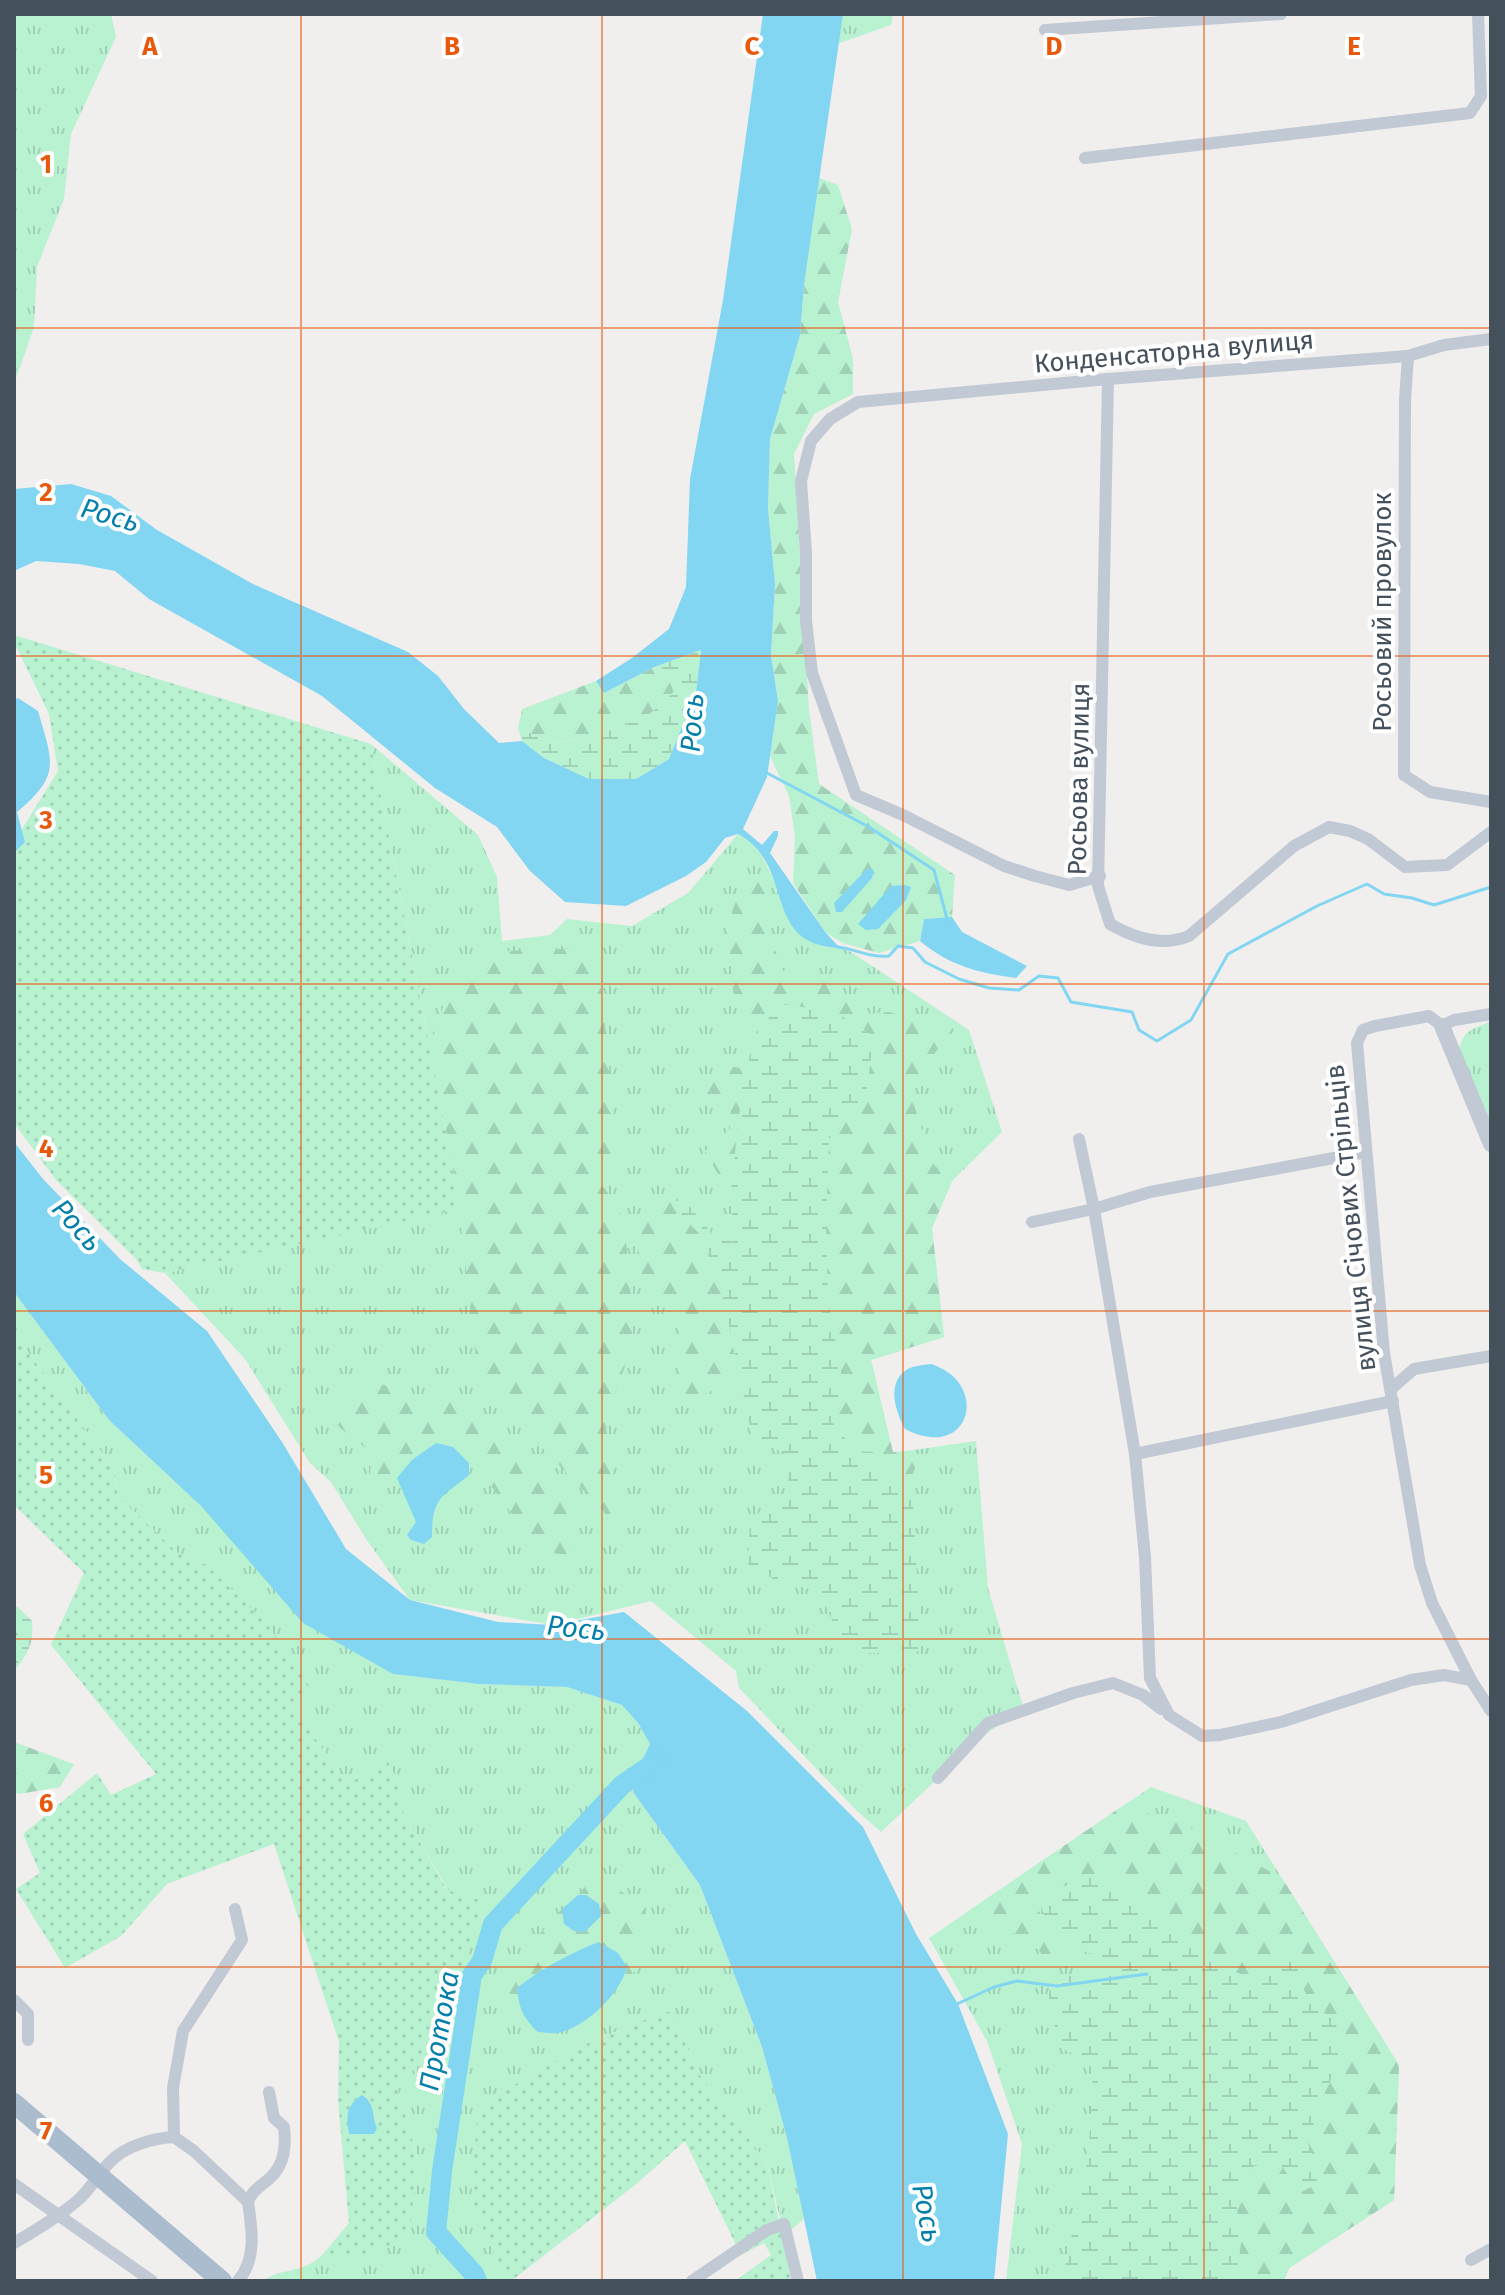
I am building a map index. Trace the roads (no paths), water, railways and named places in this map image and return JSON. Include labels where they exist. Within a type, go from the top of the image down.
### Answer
[{"type":"main road","points":[[14,2103],[222,2281]]},
{"type":"street","points":[[1045,30],[1281,14]]},
{"type":"street","points":[[1085,158],[1470,113],[1481,96],[1478,14]]},
{"type":"street","name":"Конденсаторна вулиця","points":[[1100,876],[1069,885],[1004,866],[856,795],[812,673],[806,621],[806,553],[801,481],[811,441],[830,419],[858,402],[1408,356],[1444,345],[1491,339]]},
{"type":"street","name":"Росьовий провулок","points":[[1408,356],[1405,400],[1404,775],[1430,792],[1491,802]]},
{"type":"street","name":"Росьова вулиця","points":[[1108,379],[1098,886],[1110,924],[1126,934],[1147,940],[1177,941],[1189,936],[1294,846],[1329,827],[1368,839],[1405,867],[1447,865],[1491,832]]},
{"type":"street","points":[[1491,1014],[1454,1020],[1442,1026],[1491,1144]]},
{"type":"street","name":"вулиця Січових Стрільців","points":[[1442,1026],[1429,1016],[1418,1017],[1363,1030],[1357,1043],[1384,1353],[1420,1565],[1432,1603],[1471,1680],[1491,1711]]},
{"type":"street","points":[[1079,1139],[1094,1209],[1135,1454],[1145,1557],[1150,1678],[1169,1715]]},
{"type":"street","points":[[1032,1222],[1094,1209],[1150,1192],[1366,1152]]},
{"type":"street","name":"вулиця Січових Стрільців","points":[[1392,1395],[1414,1369],[1491,1356]]},
{"type":"street","points":[[1135,1454],[1392,1395]]},
{"type":"street","points":[[938,1778],[988,1723],[1073,1693],[1113,1683],[1143,1695],[1202,1736],[1281,1722],[1411,1680],[1444,1675],[1471,1680]]},
{"type":"street","points":[[174,2137],[173,2088],[183,2031],[242,1940],[235,1909]]},
{"type":"street","points":[[14,2000],[28,2014],[28,2040]]},
{"type":"street","points":[[238,2281],[244,2274],[252,2250],[248,2202],[252,2192],[274,2175],[284,2155],[284,2127],[274,2118],[269,2092]]},
{"type":"street","points":[[14,2243],[61,2215],[81,2197],[112,2160],[159,2138],[174,2137],[194,2151],[248,2202]]},
{"type":"street","points":[[14,2184],[152,2281]]},
{"type":"street","points":[[692,2281],[767,2230],[784,2224],[798,2281]]},
{"type":"street","points":[[1471,2260],[1491,2249]]},
{"type":"water","name":"Рось","points":[[763,14],[843,14],[804,285],[800,335],[770,439],[768,508],[775,584],[771,655],[778,701],[767,777],[743,829],[762,845],[774,831],[778,831],[770,853],[840,948],[815,944],[799,933],[788,919],[768,865],[756,848],[738,834],[725,838],[706,862],[686,876],[626,906],[565,902],[530,871],[497,827],[435,788],[322,696],[149,599],[115,571],[79,564],[36,561],[14,571],[14,489],[71,484],[111,496],[157,530],[253,584],[408,652],[438,676],[464,709],[499,743],[522,741],[544,758],[589,779],[636,779],[669,759],[696,692],[701,650],[652,668],[604,693],[596,681],[669,629],[686,587],[690,479],[723,300]]},
{"type":"water","points":[[18,698],[38,711],[50,767],[41,788],[17,812],[25,842],[14,853],[14,700]]},
{"type":"water","points":[[871,868],[874,872],[872,878],[842,912],[836,912],[834,903]]},
{"type":"water","points":[[891,886],[911,887],[906,900],[878,929],[866,930],[858,924]]},
{"type":"water","points":[[952,917],[962,932],[1027,966],[1016,978],[990,974],[954,962],[920,941],[924,919]]},
{"type":"water","name":"Рось","points":[[14,1142],[43,1179],[120,1259],[207,1331],[282,1442],[346,1549],[410,1600],[498,1622],[553,1625],[624,1612],[747,1711],[863,1827],[916,1934],[958,2004],[1008,2134],[994,2281],[817,2281],[787,2138],[762,2047],[700,1885],[633,1792],[638,1769],[650,1744],[638,1723],[622,1705],[567,1687],[479,1684],[393,1674],[303,1623],[202,1507],[109,1420],[14,1292]]},
{"type":"water","points":[[931,1364],[950,1374],[962,1387],[967,1402],[965,1416],[958,1428],[945,1436],[928,1437],[905,1429],[896,1407],[895,1390],[900,1376],[911,1368]]},
{"type":"water","points":[[436,1443],[453,1447],[469,1463],[469,1475],[445,1494],[436,1506],[432,1537],[424,1544],[411,1540],[407,1535],[416,1522],[397,1478],[412,1460]]},
{"type":"water","points":[[578,1895],[586,1895],[599,1904],[601,1916],[585,1932],[574,1931],[564,1924],[562,1909]]},
{"type":"water","points":[[599,1942],[618,1953],[627,1967],[617,1988],[600,2008],[580,2024],[558,2033],[538,2032],[523,2012],[517,1988],[556,1962]]},
{"type":"water","points":[[362,2095],[371,2106],[377,2128],[374,2134],[349,2134],[348,2112]]},
{"type":"waterway","points":[[767,773],[869,827],[934,870],[947,919]]},
{"type":"waterway","points":[[837,947],[882,956],[889,956],[898,946],[913,948],[925,962],[959,979],[989,988],[1019,990],[1039,976],[1058,978],[1071,1002],[1132,1012],[1139,1030],[1157,1041],[1191,1020],[1228,954],[1317,906],[1367,884],[1384,894],[1434,905],[1491,887]]},
{"type":"waterway","name":"Протока","points":[[477,2281],[436,2232],[442,2171],[472,1975],[482,1961],[493,1924],[622,1785],[657,1761]]},
{"type":"waterway","points":[[957,2004],[994,1987],[1017,1981],[1057,1986],[1147,1974]]}]
